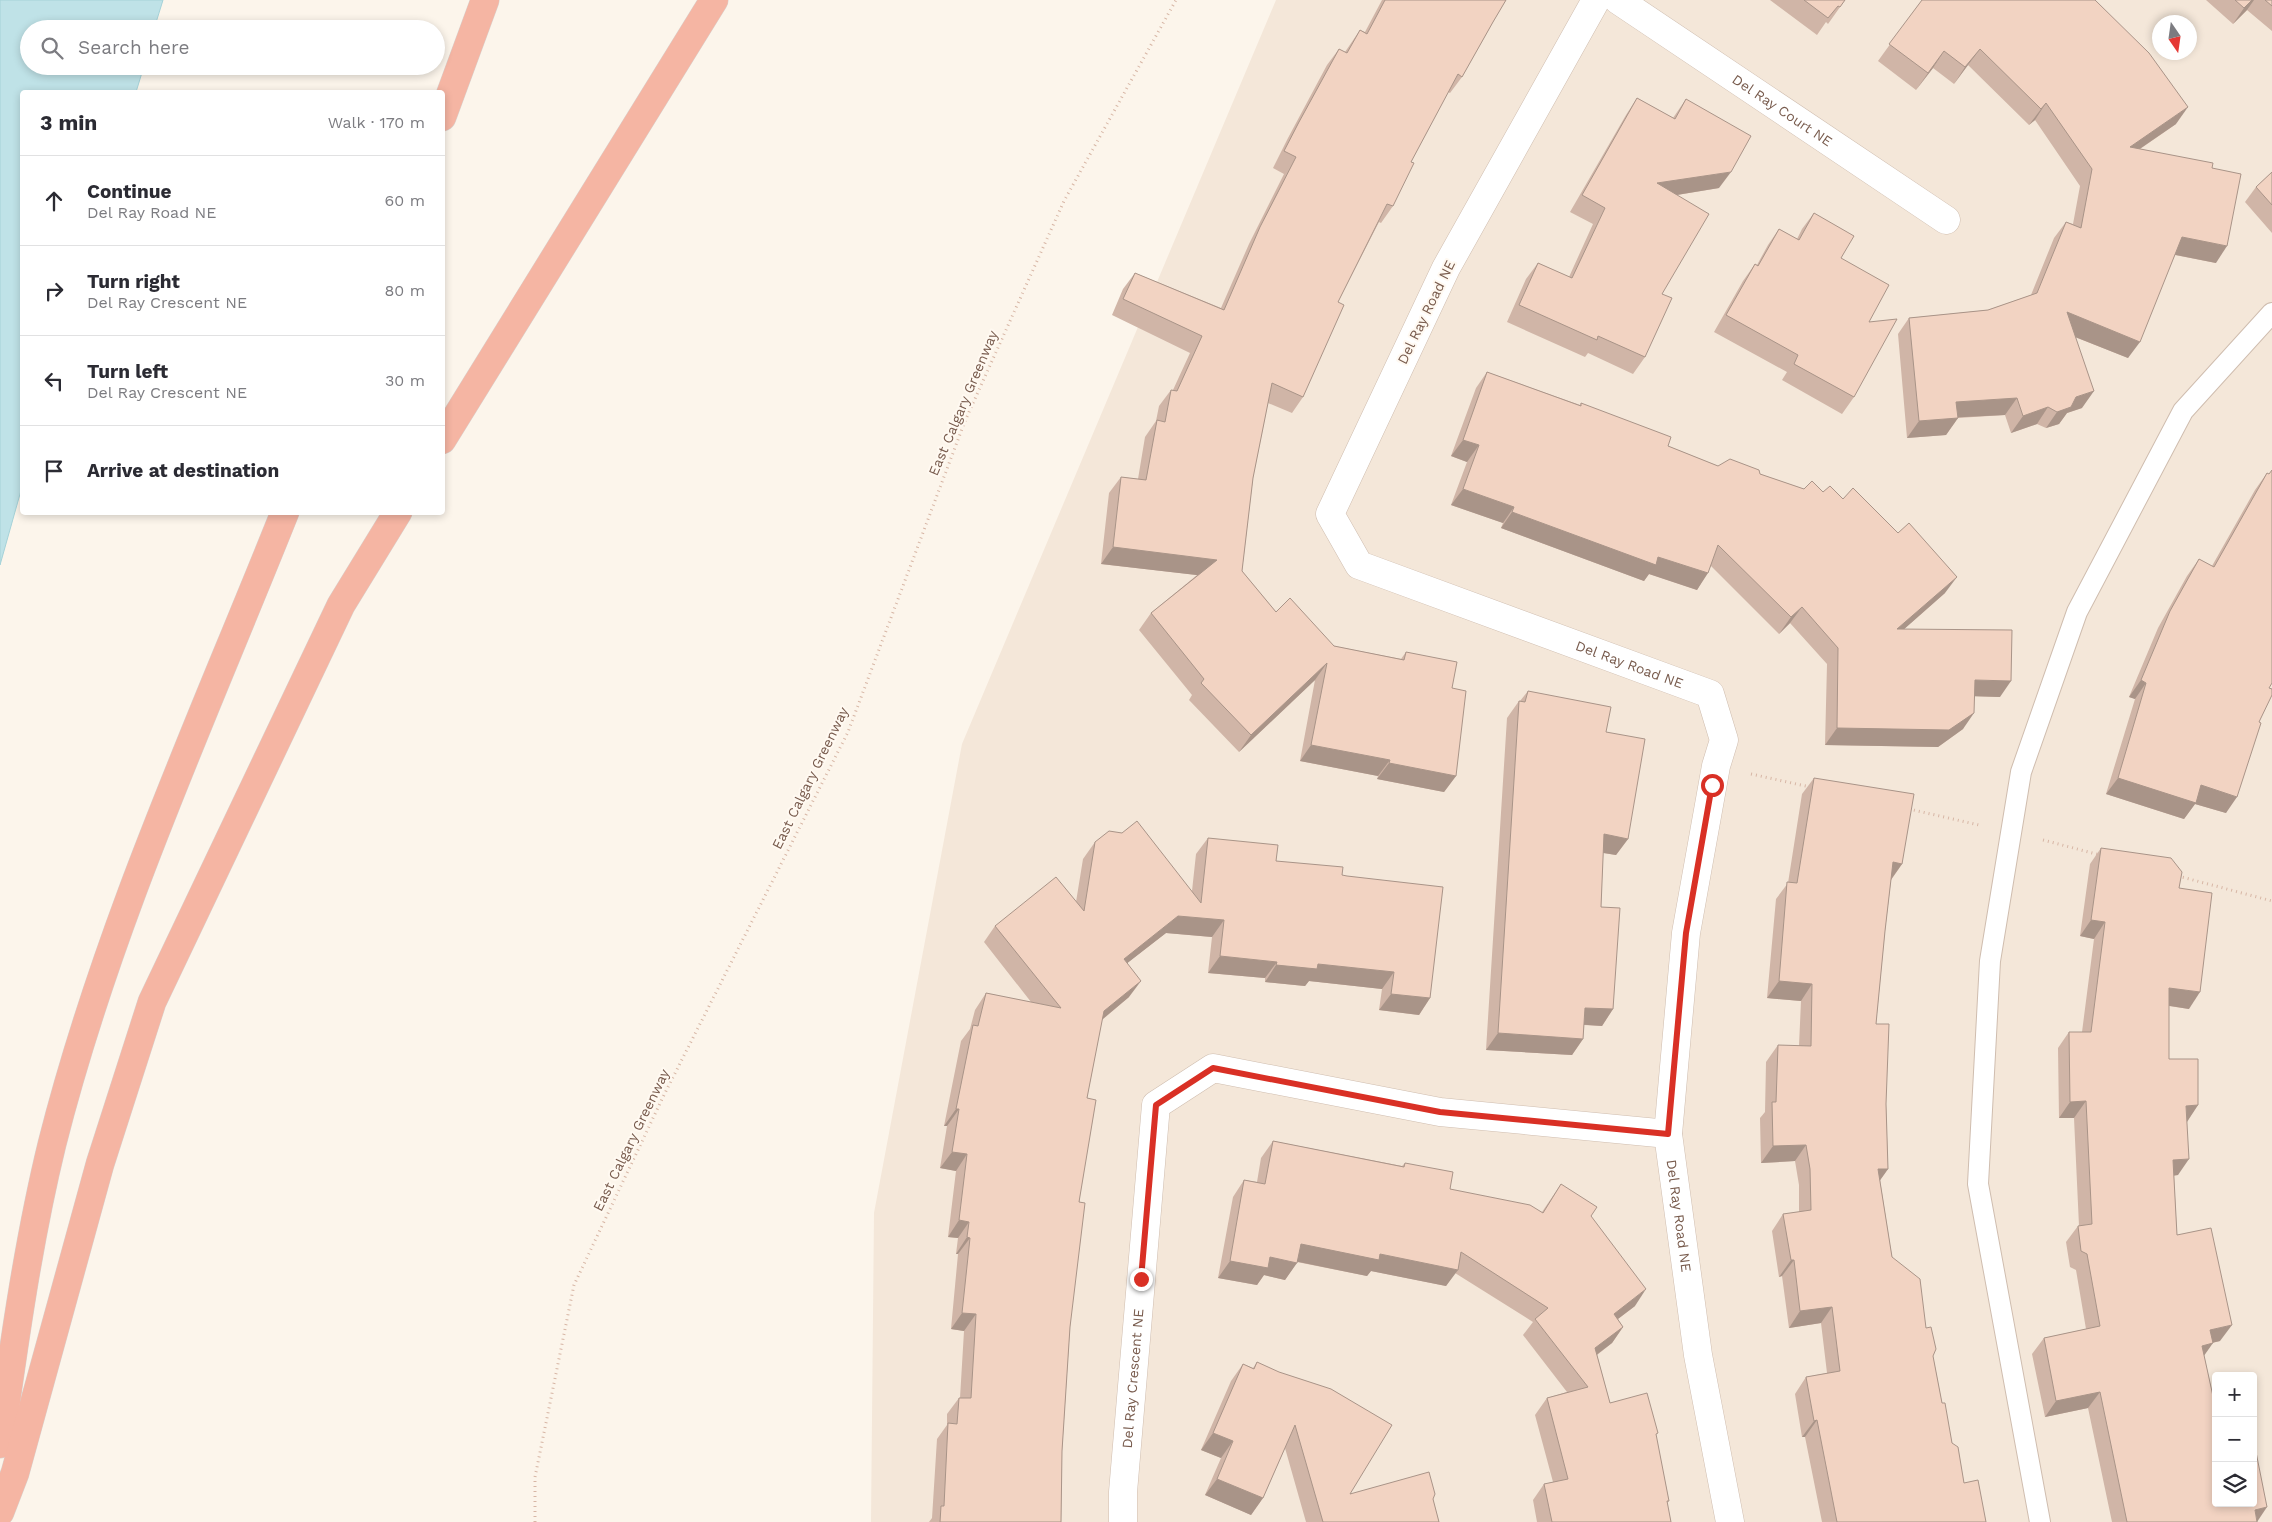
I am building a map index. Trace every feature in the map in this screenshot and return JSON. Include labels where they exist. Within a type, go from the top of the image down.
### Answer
[{"type":"highway","points":[[445,109],[485,0]]},
{"type":"highway","points":[[445,435],[714,0]]},
{"type":"highway","points":[[0,1444],[28,1258],[52,1144],[94,1000],[163,810],[284,515]]},
{"type":"highway","points":[[0,1512],[15,1473],[100,1164],[152,1002],[341,605],[396,515]]},
{"type":"street","name":"Del Ray Road NE","points":[[1596,0],[1446,268],[1330,514],[1359,565],[1710,694],[1724,740],[1716,766],[1686,933],[1668,1134],[1698,1355],[1730,1522]]},
{"type":"street","name":"Del Ray Court NE","points":[[1618,0],[1946,220]]},
{"type":"street","name":"Del Ray Crescent NE","points":[[1124,1522],[1123,1492],[1156,1105],[1213,1068],[1440,1112],[1668,1134]]},
{"type":"lane","points":[[2040,1522],[1978,1184],[1990,961],[2021,772],[2077,612],[2183,411],[2272,313]]},
{"type":"path","name":"East Calgary Greenway","points":[[535,1522],[535,1477],[574,1285],[664,1095],[848,732],[965,421],[1064,201],[1176,0]]},
{"type":"shaded area","points":[[1276,0],[2272,0],[2272,1522],[871,1522],[874,1213],[962,744]]},
{"type":"water","points":[[0,0],[163,0],[157,20],[20,20],[20,75],[141,75],[137,90],[20,90],[20,494],[0,565]]},
{"type":"building","points":[[1385,0],[1506,0],[1462,77],[1458,74],[1411,162],[1414,163],[1393,206],[1387,204],[1338,302],[1344,305],[1303,397],[1272,383],[1253,478],[1242,571],[1276,612],[1290,598],[1334,646],[1404,660],[1406,652],[1457,662],[1452,688],[1466,691],[1456,776],[1389,763],[1390,760],[1311,745],[1327,663],[1251,735],[1201,683],[1204,679],[1151,613],[1217,560],[1113,547],[1121,477],[1146,480],[1157,420],[1165,422],[1171,390],[1177,391],[1202,336],[1123,299],[1135,273],[1224,310],[1260,227],[1296,157],[1284,151],[1299,122],[1339,49],[1347,53],[1360,30],[1367,34]]},
{"type":"building","points":[[1804,0],[1845,0],[1828,18]]},
{"type":"building","points":[[1922,0],[2095,0],[2149,53],[2152,60],[2154,60],[2188,107],[2130,147],[2213,163],[2212,168],[2241,174],[2227,246],[2182,237],[2140,342],[2067,312],[2094,391],[2076,397],[2071,407],[2057,412],[2048,407],[2023,416],[2017,398],[1956,402],[1958,418],[1919,421],[1909,318],[1988,310],[2037,293],[2066,222],[2081,228],[2092,169],[2046,103],[2041,109],[1980,49],[1965,67],[1944,51],[1928,73],[1889,44]]},
{"type":"building","points":[[2235,0],[2252,0],[2244,8]]},
{"type":"building","points":[[2265,0],[2272,0],[2272,6]]},
{"type":"building","points":[[1637,98],[1675,119],[1686,99],[1751,136],[1731,172],[1657,183],[1709,214],[1662,294],[1672,298],[1645,357],[1598,336],[1597,340],[1519,305],[1538,263],[1572,278],[1605,208],[1582,195]]},
{"type":"building","points":[[2272,172],[2272,205],[2256,187]]},
{"type":"building","points":[[1814,213],[1854,236],[1841,258],[1889,285],[1869,322],[1897,319],[1854,397],[1794,364],[1798,355],[1726,315],[1755,264],[1758,266],[1779,229],[1799,240]]},
{"type":"building","points":[[1487,372],[1581,406],[1581,403],[1671,437],[1668,446],[1718,466],[1730,459],[1759,470],[1760,474],[1804,489],[1812,481],[1823,492],[1830,486],[1843,499],[1853,488],[1898,533],[1909,523],[1957,577],[1897,629],[2012,630],[2011,681],[1975,680],[1974,713],[1949,730],[1837,728],[1838,648],[1802,607],[1791,617],[1718,545],[1708,573],[1658,557],[1656,565],[1512,512],[1514,507],[1463,489],[1479,445],[1463,440]]},
{"type":"building","points":[[2272,470],[2272,683],[2269,688],[2272,689],[2272,695],[2259,722],[2261,723],[2237,797],[2201,785],[2196,803],[2118,778],[2146,683],[2141,680],[2170,611],[2199,559],[2214,567],[2267,473],[2269,474]]},
{"type":"building","points":[[1528,691],[1611,707],[1606,732],[1645,739],[1628,839],[1604,834],[1601,907],[1620,908],[1613,1009],[1585,1008],[1583,1039],[1498,1033],[1519,701],[1525,702]]},
{"type":"building","points":[[1814,778],[1914,794],[1902,864],[1893,862],[1876,1024],[1889,1024],[1886,1104],[1888,1169],[1878,1169],[1892,1257],[1920,1279],[1926,1328],[1931,1327],[1936,1349],[1933,1356],[1942,1403],[1945,1403],[1952,1443],[1958,1447],[1964,1483],[1978,1480],[1986,1522],[1837,1522],[1817,1420],[1814,1421],[1806,1377],[1840,1371],[1832,1307],[1800,1311],[1794,1260],[1791,1260],[1783,1214],[1811,1210],[1810,1169],[1806,1145],[1773,1146],[1772,1102],[1776,1102],[1778,1045],[1811,1046],[1812,984],[1779,981],[1787,882],[1797,883]]},
{"type":"building","points":[[1137,821],[1201,903],[1208,838],[1278,845],[1276,861],[1343,867],[1342,875],[1443,887],[1430,998],[1391,994],[1394,972],[1318,964],[1317,969],[1276,965],[1277,962],[1220,956],[1224,920],[1178,916],[1124,959],[1141,981],[1104,1011],[1087,1098],[1096,1100],[1079,1202],[1085,1203],[1070,1327],[1062,1451],[1061,1522],[940,1522],[941,1506],[944,1506],[948,1423],[957,1424],[959,1398],[971,1398],[976,1314],[962,1313],[970,1238],[967,1237],[969,1222],[959,1220],[967,1154],[952,1152],[959,1109],[956,1109],[973,1025],[978,1026],[986,993],[1061,1008],[995,926],[1056,877],[1084,911],[1095,842],[1109,831],[1122,833]]},
{"type":"building","points":[[2101,848],[2171,858],[2182,872],[2179,888],[2212,893],[2200,992],[2169,988],[2169,1059],[2198,1059],[2198,1105],[2186,1106],[2189,1159],[2173,1160],[2177,1235],[2211,1228],[2232,1325],[2210,1330],[2213,1343],[2202,1346],[2212,1392],[2212,1507],[2257,1507],[2257,1457],[2267,1507],[2255,1510],[2257,1522],[2127,1522],[2100,1392],[2056,1401],[2044,1338],[2100,1326],[2087,1254],[2081,1251],[2078,1226],[2092,1224],[2086,1101],[2070,1102],[2069,1032],[2091,1032],[2105,922],[2091,920]]},
{"type":"building","points":[[1273,1141],[1404,1167],[1405,1163],[1453,1172],[1450,1189],[1530,1205],[1543,1213],[1561,1184],[1597,1207],[1591,1216],[1646,1289],[1614,1314],[1623,1327],[1595,1348],[1610,1403],[1647,1393],[1658,1433],[1656,1434],[1669,1501],[1667,1501],[1671,1522],[1552,1522],[1544,1484],[1568,1479],[1547,1398],[1588,1387],[1535,1319],[1548,1308],[1461,1252],[1458,1270],[1380,1254],[1379,1260],[1301,1244],[1297,1263],[1270,1257],[1268,1268],[1230,1261],[1244,1180],[1265,1184]]},
{"type":"building","points":[[1257,1362],[1279,1372],[1331,1389],[1392,1425],[1350,1494],[1429,1472],[1435,1494],[1433,1499],[1439,1522],[1323,1522],[1295,1425],[1263,1498],[1217,1479],[1233,1441],[1213,1433],[1243,1364],[1254,1369]]},
{"type":"route","points":[[1141,1279],[1156,1105],[1213,1068],[1440,1112],[1668,1134],[1686,933],[1712,785]]}]
